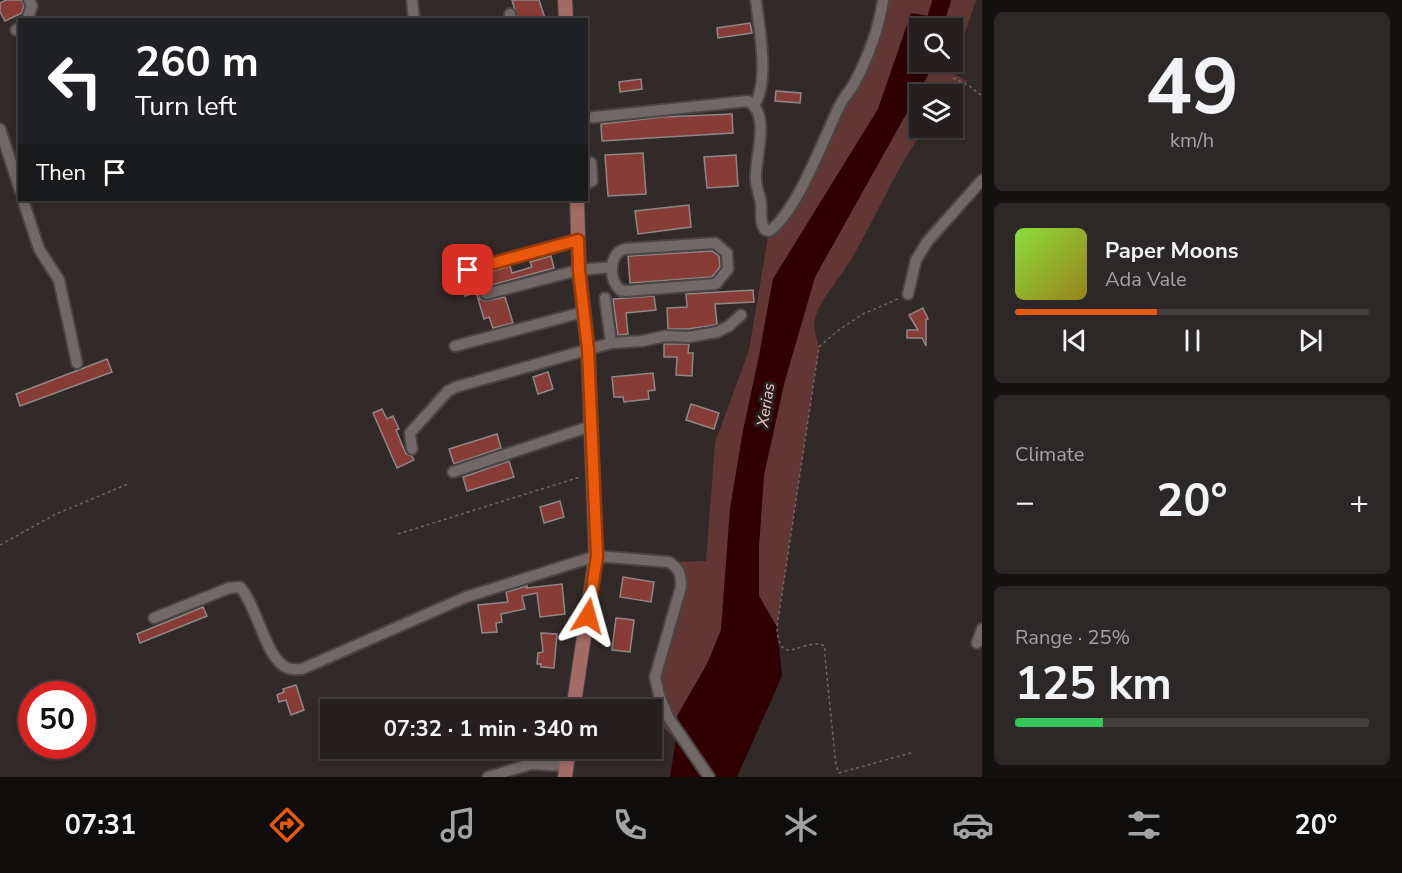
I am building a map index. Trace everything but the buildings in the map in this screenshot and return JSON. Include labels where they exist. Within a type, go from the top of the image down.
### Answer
[{"type":"main road","points":[[565,0],[566,18]]},
{"type":"main road","points":[[575,699],[597,556],[588,349],[579,270],[577,201]]},
{"type":"street","points":[[28,18],[32,6],[29,0]]},
{"type":"street","points":[[412,0],[414,18]]},
{"type":"street","points":[[754,105],[758,100],[763,81],[756,0]]},
{"type":"street","points":[[588,118],[748,101],[759,113],[760,137],[756,180],[761,202],[761,223],[765,230],[769,231],[779,225],[790,208],[840,105],[855,83],[878,29],[883,0]]},
{"type":"street","points":[[0,129],[18,184]]},
{"type":"street","points":[[588,162],[591,163],[592,181],[588,183]]},
{"type":"street","points":[[908,294],[916,260],[927,242],[982,180]]},
{"type":"street","points":[[23,201],[39,249],[58,280],[77,363]]},
{"type":"street","points":[[468,270],[578,240]]},
{"type":"street","points":[[715,243],[727,253],[728,269],[716,284],[709,286],[626,291],[616,286],[612,267],[613,255],[624,249],[715,243]]},
{"type":"street","points":[[486,294],[579,270],[612,267]]},
{"type":"street","points":[[605,298],[611,343]]},
{"type":"street","points":[[455,346],[584,312]]},
{"type":"street","points":[[412,450],[410,433],[451,389],[611,343],[717,332],[729,326],[741,315]]},
{"type":"street","points":[[453,472],[591,426]]},
{"type":"street","points":[[154,618],[229,588],[240,587],[248,595],[269,646],[281,665],[290,669],[302,669],[466,597],[597,556],[669,562],[677,567],[681,575],[681,587],[655,677],[668,717],[709,777]]},
{"type":"street","points":[[977,643],[982,629]]},
{"type":"street","points":[[488,777],[531,764],[566,772]]},
{"type":"path","points":[[953,78],[968,85],[982,96]]},
{"type":"path","points":[[908,294],[863,314],[836,332],[819,347],[777,627],[777,640],[786,650],[820,644],[825,646],[836,766],[839,773],[914,752]]},
{"type":"path","points":[[398,534],[593,473]]},
{"type":"path","points":[[0,545],[56,514],[128,484]]},
{"type":"shaded area","points":[[883,0],[976,0],[963,40],[963,18],[939,18],[911,14],[878,109],[773,279],[730,509],[721,630],[707,664],[677,716],[676,739],[662,724],[662,699],[659,699],[655,677],[681,587],[669,562],[706,561],[715,443],[749,350],[769,231],[779,225],[855,83]]},
{"type":"shaded area","points":[[928,72],[952,72],[967,81],[963,88],[963,84],[922,84]]},
{"type":"shaded area","points":[[909,107],[909,138],[919,138],[904,160],[858,247],[816,315],[814,327],[819,347],[777,627],[759,596],[759,546],[764,475],[784,384],[815,277]]},
{"type":"water","points":[[911,13],[941,18],[909,18]]},
{"type":"water","points":[[909,19],[909,72],[930,72],[923,84],[909,84],[909,109],[815,277],[784,384],[764,475],[759,546],[759,596],[777,627],[782,676],[737,777],[670,777],[677,716],[707,664],[721,630],[730,509],[773,279],[878,109]]},
{"type":"waterway","name":"Xerias","points":[[936,18],[942,0]]},
{"type":"route","points":[[468,270],[578,240],[588,349],[597,556],[588,616]]}]
